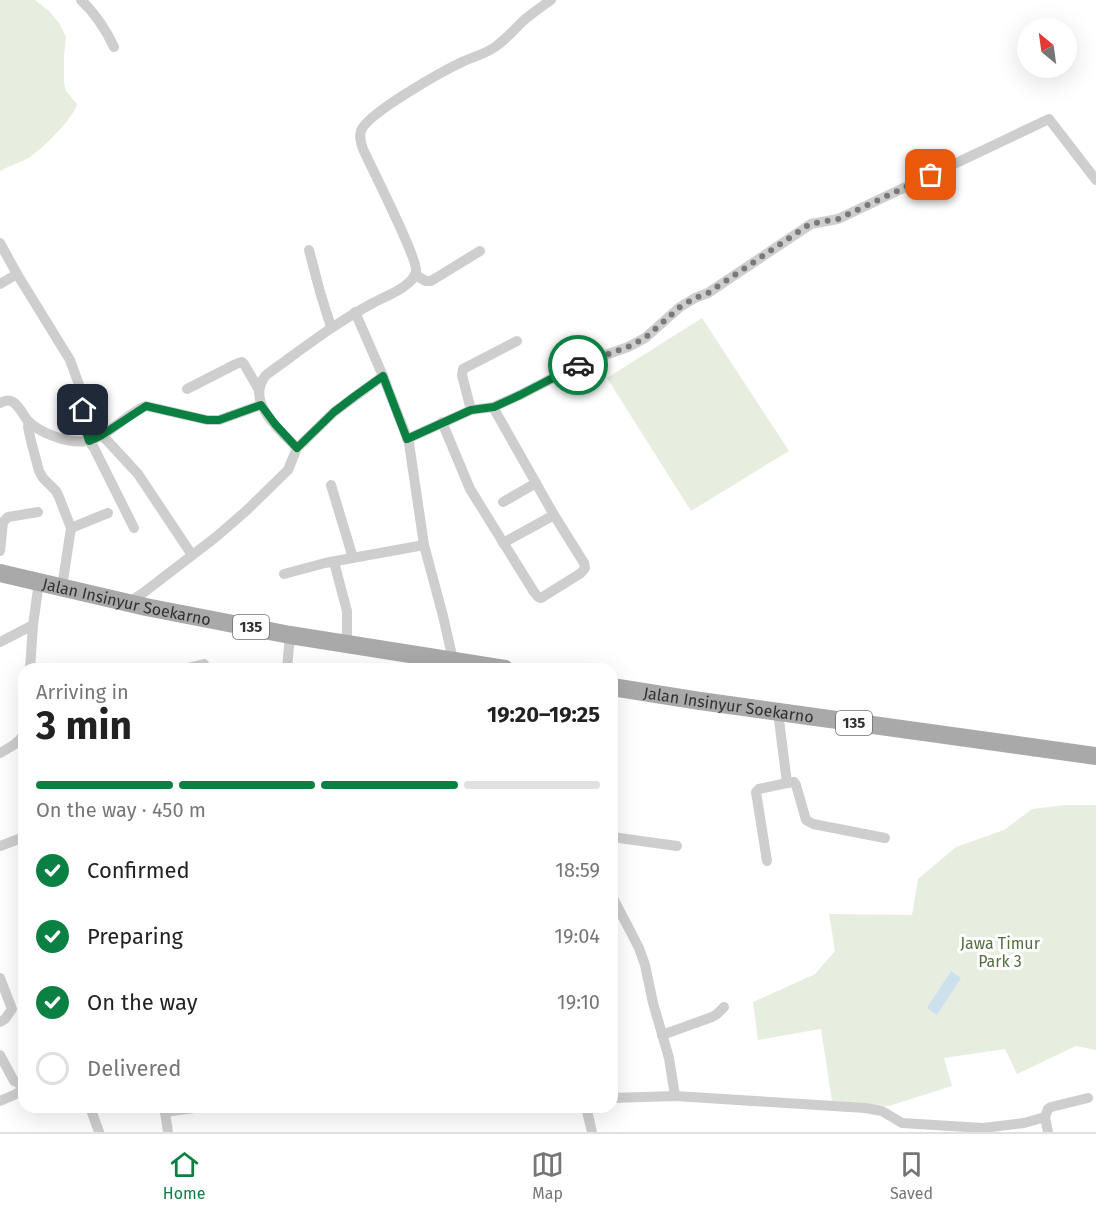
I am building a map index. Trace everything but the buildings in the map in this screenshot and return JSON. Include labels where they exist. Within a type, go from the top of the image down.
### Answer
[{"type":"main road","name":"Jalan Insinyur Soekarno","points":[[0,573],[128,603],[290,636],[470,663]]},
{"type":"main road","name":"Jalan Insinyur Soekarno","points":[[618,688],[1096,756]]},
{"type":"street","points":[[81,0],[95,13],[114,47]]},
{"type":"street","points":[[259,390],[266,375],[355,312],[406,286],[415,275],[416,265],[410,248],[360,140],[361,129],[366,122],[424,83],[460,63],[493,49],[529,16],[551,0]]},
{"type":"street","points":[[407,439],[471,410],[494,407],[580,364],[628,347],[645,338],[680,307],[708,293],[810,224],[838,219],[1049,120],[1096,180]]},
{"type":"street","points":[[0,243],[70,360],[82,393],[85,428],[89,441],[134,528]]},
{"type":"street","points":[[309,250],[332,327]]},
{"type":"street","points":[[415,275],[431,281],[480,250]]},
{"type":"street","points":[[0,284],[17,274]]},
{"type":"street","points":[[355,312],[407,439],[424,545],[453,660]]},
{"type":"street","points":[[471,410],[462,375],[463,369],[517,341]]},
{"type":"street","points":[[187,389],[242,362],[259,390],[261,405],[297,448]]},
{"type":"street","points":[[128,603],[246,511],[288,470],[297,448],[334,412],[383,376]]},
{"type":"street","points":[[0,403],[8,400],[14,403],[29,422],[43,432],[77,442],[89,441],[102,435],[146,406],[219,420],[261,405]]},
{"type":"street","points":[[442,422],[470,489],[534,592],[541,598],[581,573],[585,568],[584,563],[554,515],[494,407]]},
{"type":"street","points":[[29,422],[28,427],[39,471],[59,497],[71,528],[62,587]]},
{"type":"street","points":[[102,435],[138,474],[192,555]]},
{"type":"street","points":[[503,502],[536,483]]},
{"type":"street","points":[[332,485],[353,558]]},
{"type":"street","points":[[0,551],[5,519],[38,512]]},
{"type":"street","points":[[71,528],[108,513]]},
{"type":"street","points":[[503,543],[554,515]]},
{"type":"street","points":[[284,574],[424,545]]},
{"type":"street","points":[[334,562],[347,611],[347,645]]},
{"type":"street","points":[[30,663],[39,582]]},
{"type":"street","points":[[0,642],[33,624]]},
{"type":"street","points":[[288,663],[290,636]]},
{"type":"street","points":[[778,712],[787,783]]},
{"type":"street","points":[[0,753],[18,742]]},
{"type":"street","points":[[767,861],[756,792],[759,789],[787,783],[796,785],[805,817],[809,823],[885,838]]},
{"type":"street","points":[[618,838],[677,846]]},
{"type":"street","points":[[0,846],[18,839]]},
{"type":"street","points":[[618,908],[639,948],[645,965],[653,1004],[669,1058],[675,1096]]},
{"type":"street","points":[[0,978],[12,1009],[0,1022]]},
{"type":"street","points":[[662,1035],[712,1017],[724,1007]]},
{"type":"street","points":[[0,1055],[14,1081],[18,1083]]},
{"type":"street","points":[[0,1101],[18,1092]]},
{"type":"street","points":[[618,1098],[675,1096],[865,1108],[882,1111],[902,1128],[1025,1128],[1045,1117]]},
{"type":"street","points":[[1048,1132],[1045,1117],[1048,1108],[1088,1098]]},
{"type":"street","points":[[92,1113],[99,1132]]},
{"type":"street","points":[[165,1113],[168,1132]]},
{"type":"street","points":[[587,1113],[592,1132]]},
{"type":"green space","points":[[0,0],[35,0],[59,23],[66,37],[64,83],[66,91],[77,104],[64,125],[42,147],[30,157],[0,171]]},
{"type":"green space","points":[[702,318],[789,451],[691,511],[607,378]]},
{"type":"green space","name":"Jawa Timur Park 3","points":[[1066,805],[1096,805],[1096,1050],[1076,1046],[1017,1074],[1005,1049],[944,1058],[952,1086],[889,1106],[832,1101],[821,1029],[758,1040],[753,1002],[815,974],[835,951],[829,914],[912,915],[918,879],[956,847],[1004,830],[1032,809]]},
{"type":"water","points":[[951,971],[961,978],[937,1015],[927,1008]]},
{"type":"way so far","points":[[578,365],[628,347],[645,338],[680,307],[708,293],[810,224],[838,219],[931,175]]},
{"type":"route","points":[[83,410],[89,441],[146,406],[207,420],[219,420],[261,405],[297,448],[334,412],[383,376],[407,439],[471,410],[494,407],[578,365]]}]
